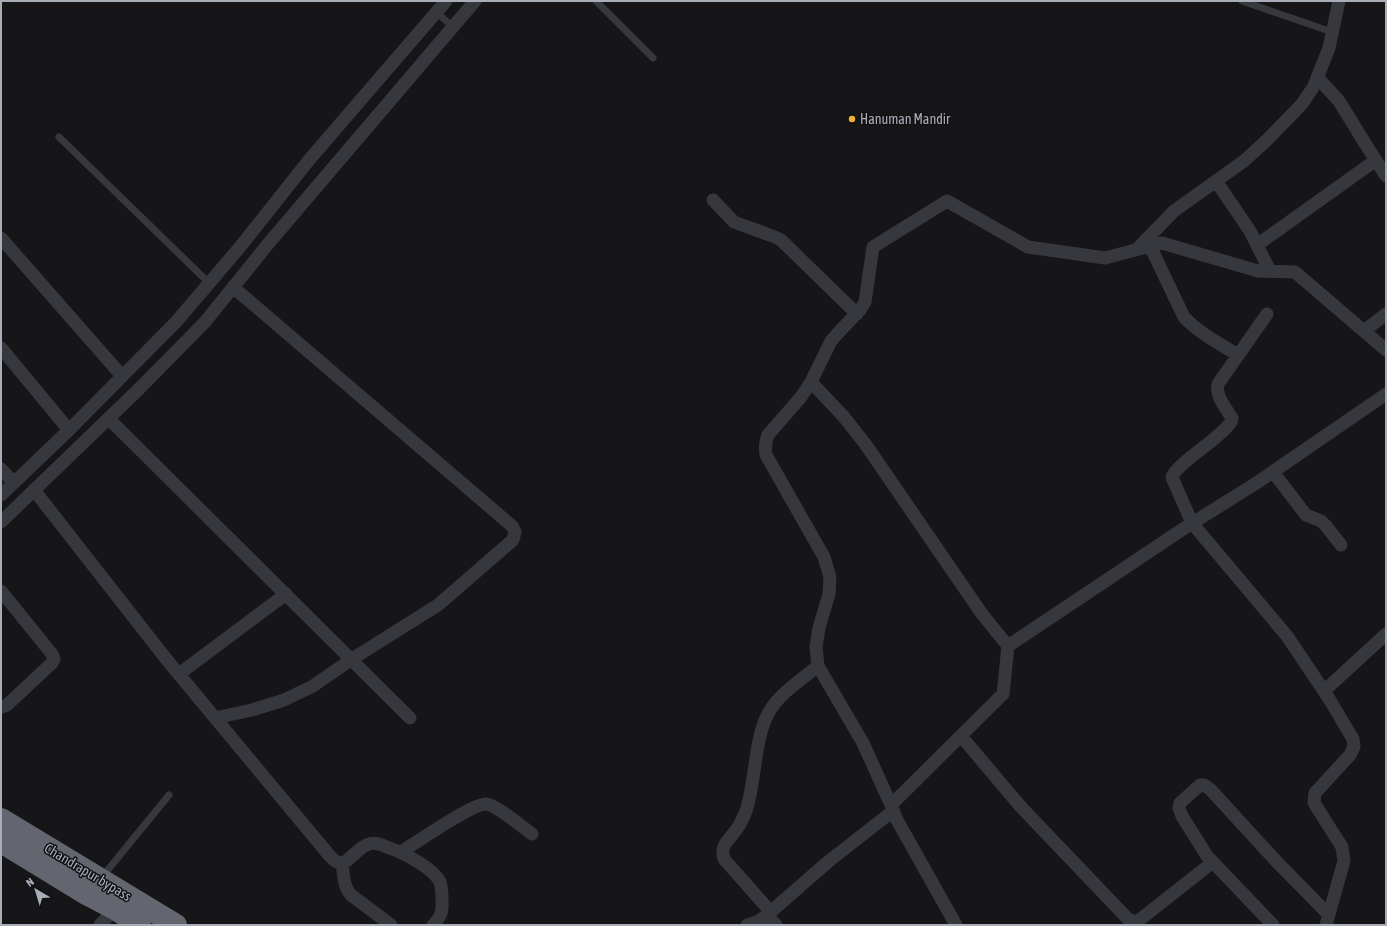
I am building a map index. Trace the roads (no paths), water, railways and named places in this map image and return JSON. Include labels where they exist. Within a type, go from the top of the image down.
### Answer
[{"type":"highway","name":"Chandrapur bypass","points":[[1,819],[176,925]]},
{"type":"highway","name":"Chandrapur bypass","points":[[1,842],[140,925]]},
{"type":"street","points":[[1,495],[69,430],[176,322],[240,247],[309,160],[446,1]]},
{"type":"street","points":[[1,522],[139,389],[205,322],[268,244],[475,1]]},
{"type":"street","points":[[1135,250],[1174,211],[1244,161],[1302,104],[1314,86],[1329,48],[1339,1]]},
{"type":"street","points":[[1317,77],[1339,101],[1386,176]]},
{"type":"street","points":[[1257,246],[1376,160]]},
{"type":"street","points":[[1216,181],[1250,231],[1270,271]]},
{"type":"street","points":[[713,200],[734,222],[781,240],[857,314]]},
{"type":"street","points":[[956,925],[897,820],[863,743],[818,666],[816,647],[819,628],[829,594],[830,577],[824,557],[766,455],[765,449],[768,435],[801,397],[811,382],[831,341],[857,314],[865,302],[873,247],[947,201],[1028,247],[1104,258],[1162,243],[1258,271],[1294,272],[1386,350]]},
{"type":"street","points":[[1,238],[122,376]]},
{"type":"street","points":[[1150,246],[1184,317],[1201,332],[1238,355]]},
{"type":"street","points":[[216,718],[252,710],[284,700],[313,686],[352,659],[438,605],[513,540],[515,532],[512,526],[233,287]]},
{"type":"street","points":[[1267,314],[1218,384],[1218,395],[1232,418],[1231,422],[1225,429],[1173,474],[1174,482],[1192,523],[1287,636],[1324,691],[1353,739],[1353,751],[1350,756],[1314,793],[1316,806],[1342,847],[1344,854],[1344,861],[1327,920]]},
{"type":"street","points":[[1364,331],[1386,314]]},
{"type":"street","points":[[1,348],[69,430]]},
{"type":"street","points":[[747,925],[757,922],[769,913],[892,808],[1003,694],[1008,646],[982,614],[866,445],[844,417],[811,382]]},
{"type":"street","points":[[1008,646],[1192,523],[1273,472],[1386,394]]},
{"type":"street","points":[[109,418],[410,718]]},
{"type":"street","points":[[1,469],[14,483]]},
{"type":"street","points":[[1273,472],[1306,515],[1321,521],[1341,545]]},
{"type":"street","points":[[34,490],[179,674],[329,855],[335,861],[342,864]]},
{"type":"street","points":[[1,591],[52,654],[54,659],[52,664],[7,706],[1,707]]},
{"type":"street","points":[[179,674],[286,594]]},
{"type":"street","points":[[1324,691],[1383,642]]},
{"type":"street","points":[[776,925],[769,913],[724,859],[722,852],[724,845],[738,828],[746,811],[762,728],[768,713],[784,693],[818,666]]},
{"type":"street","points":[[961,736],[1021,807],[1128,919],[1138,921],[1213,862]]},
{"type":"street","points":[[1273,925],[1204,852],[1182,816],[1179,808],[1180,803],[1200,785],[1204,785],[1210,789],[1277,862],[1327,920]]},
{"type":"street","points":[[401,852],[468,810],[486,804],[495,807],[532,834]]},
{"type":"street","points":[[342,864],[349,860],[363,847],[376,843],[401,852],[417,861],[440,881],[443,909],[441,916],[433,925]]},
{"type":"street","points":[[342,864],[347,890],[391,925]]},
{"type":"street","points":[[100,925],[115,909]]},
{"type":"lane","points":[[596,1],[653,58]]},
{"type":"lane","points":[[1242,1],[1332,32]]},
{"type":"lane","points":[[436,12],[453,27]]},
{"type":"lane","points":[[59,137],[209,283]]},
{"type":"lane","points":[[100,880],[169,796]]},
{"type":"place","name":"Hanuman Mandir","points":[[852,119]]}]
